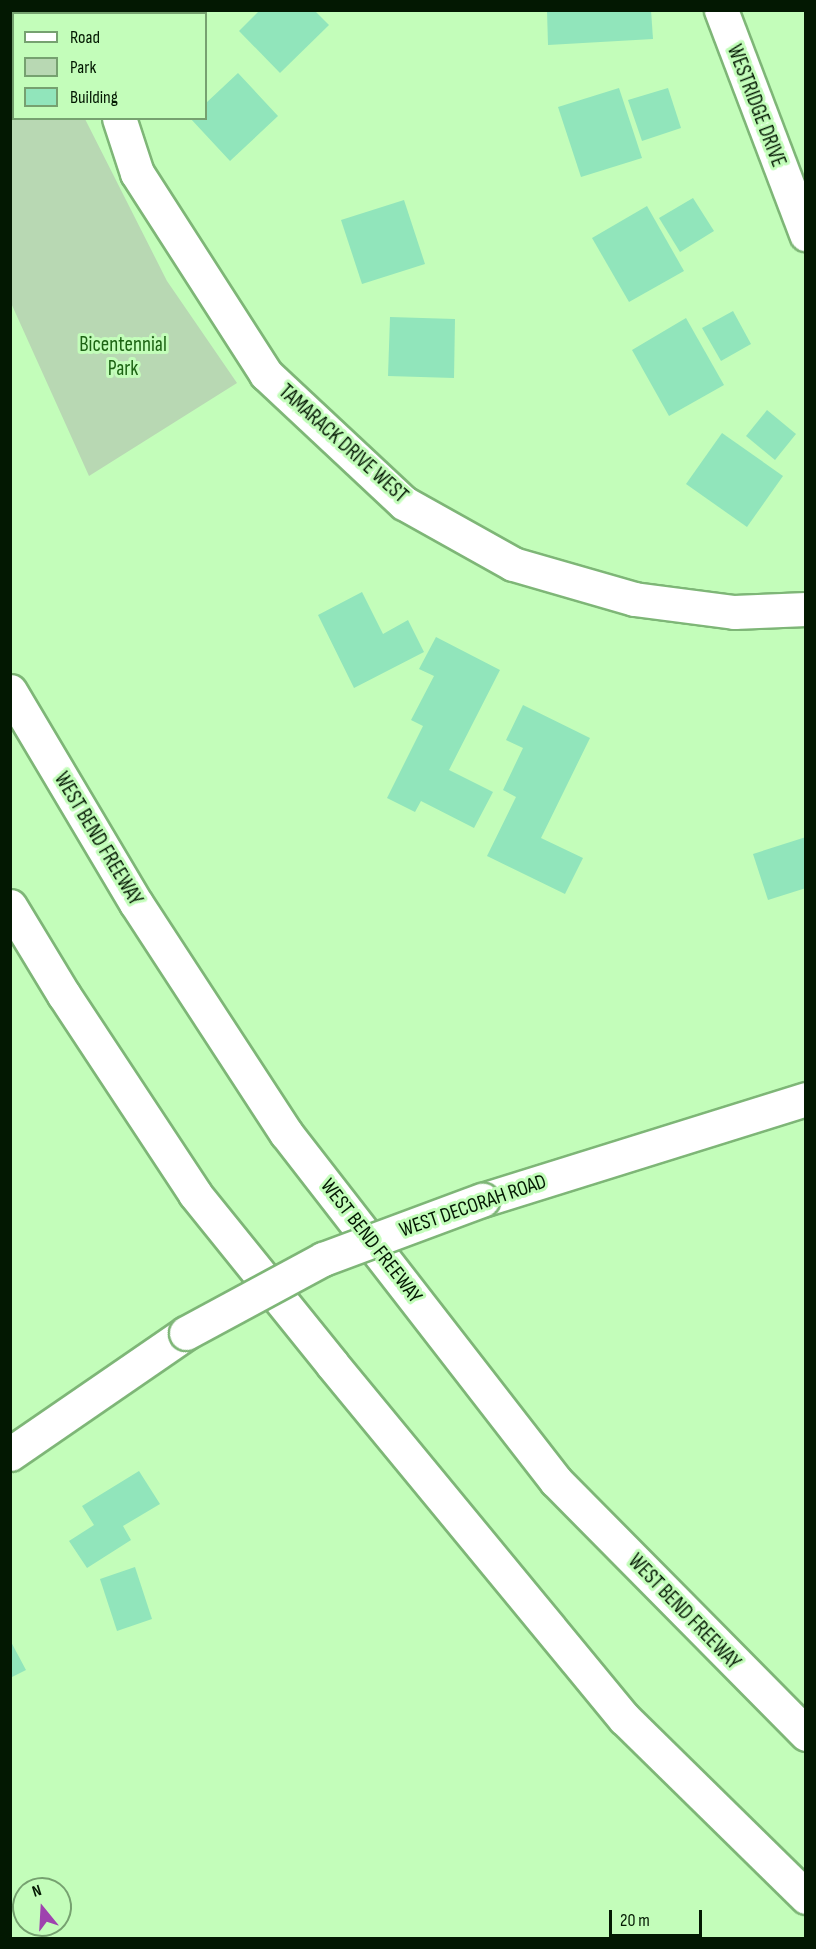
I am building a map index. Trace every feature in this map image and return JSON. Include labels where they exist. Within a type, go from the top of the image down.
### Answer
[{"type":"main road","name":"WESTRIDGE DRIVE","points":[[721,10],[806,234]]},
{"type":"main road","name":"TAMARACK DRIVE WEST","points":[[120,120],[137,173],[266,374],[404,503],[513,564],[634,599],[734,612],[806,609]]},
{"type":"main road","name":"WEST BEND FREEWAY","points":[[10,691],[136,903],[286,1133],[556,1481],[806,1734]]},
{"type":"main road","points":[[10,906],[64,995],[195,1194],[324,1355],[625,1719],[806,1897]]},
{"type":"main road","name":"WEST DECORAH ROAD","points":[[10,1455],[186,1333],[323,1259],[482,1200],[806,1099]]},
{"type":"green space","name":"Bicentennial Park","points":[[10,11],[32,12],[12,12],[12,120],[86,120],[167,281],[237,383],[89,476],[11,303]]},
{"type":"building","points":[[260,10],[314,10],[329,25],[280,73],[239,31]]},
{"type":"building","points":[[547,10],[651,10],[653,39],[548,45]]},
{"type":"building","points":[[238,73],[278,116],[230,161],[192,120],[207,120],[207,102]]},
{"type":"building","points":[[619,88],[642,158],[581,177],[558,107]]},
{"type":"building","points":[[668,88],[681,128],[642,141],[628,100]]},
{"type":"building","points":[[693,198],[714,231],[680,252],[659,218]]},
{"type":"building","points":[[404,200],[425,264],[362,284],[341,220]]},
{"type":"building","points":[[647,206],[684,271],[629,302],[592,238]]},
{"type":"building","points":[[733,311],[751,344],[721,361],[702,328]]},
{"type":"building","points":[[390,317],[455,319],[454,378],[388,376]]},
{"type":"building","points":[[686,318],[724,385],[669,416],[632,350]]},
{"type":"building","points":[[767,410],[796,434],[775,460],[746,436]]},
{"type":"building","points":[[722,433],[783,476],[747,527],[686,484]]},
{"type":"building","points":[[362,592],[383,634],[408,620],[424,652],[354,688],[318,615]]},
{"type":"building","points":[[436,637],[500,670],[449,770],[493,792],[474,828],[421,801],[415,812],[387,798],[423,726],[411,720],[434,676],[419,669]]},
{"type":"building","points":[[523,705],[590,738],[541,838],[583,858],[565,894],[487,856],[516,797],[503,790],[523,748],[506,740]]},
{"type":"building","points":[[806,837],[806,888],[768,900],[753,854]]},
{"type":"building","points":[[139,1471],[160,1504],[123,1526],[131,1540],[87,1568],[69,1541],[94,1525],[82,1506]]},
{"type":"building","points":[[135,1567],[152,1619],[117,1631],[100,1579]]},
{"type":"building","points":[[10,1640],[26,1670],[10,1678]]}]
